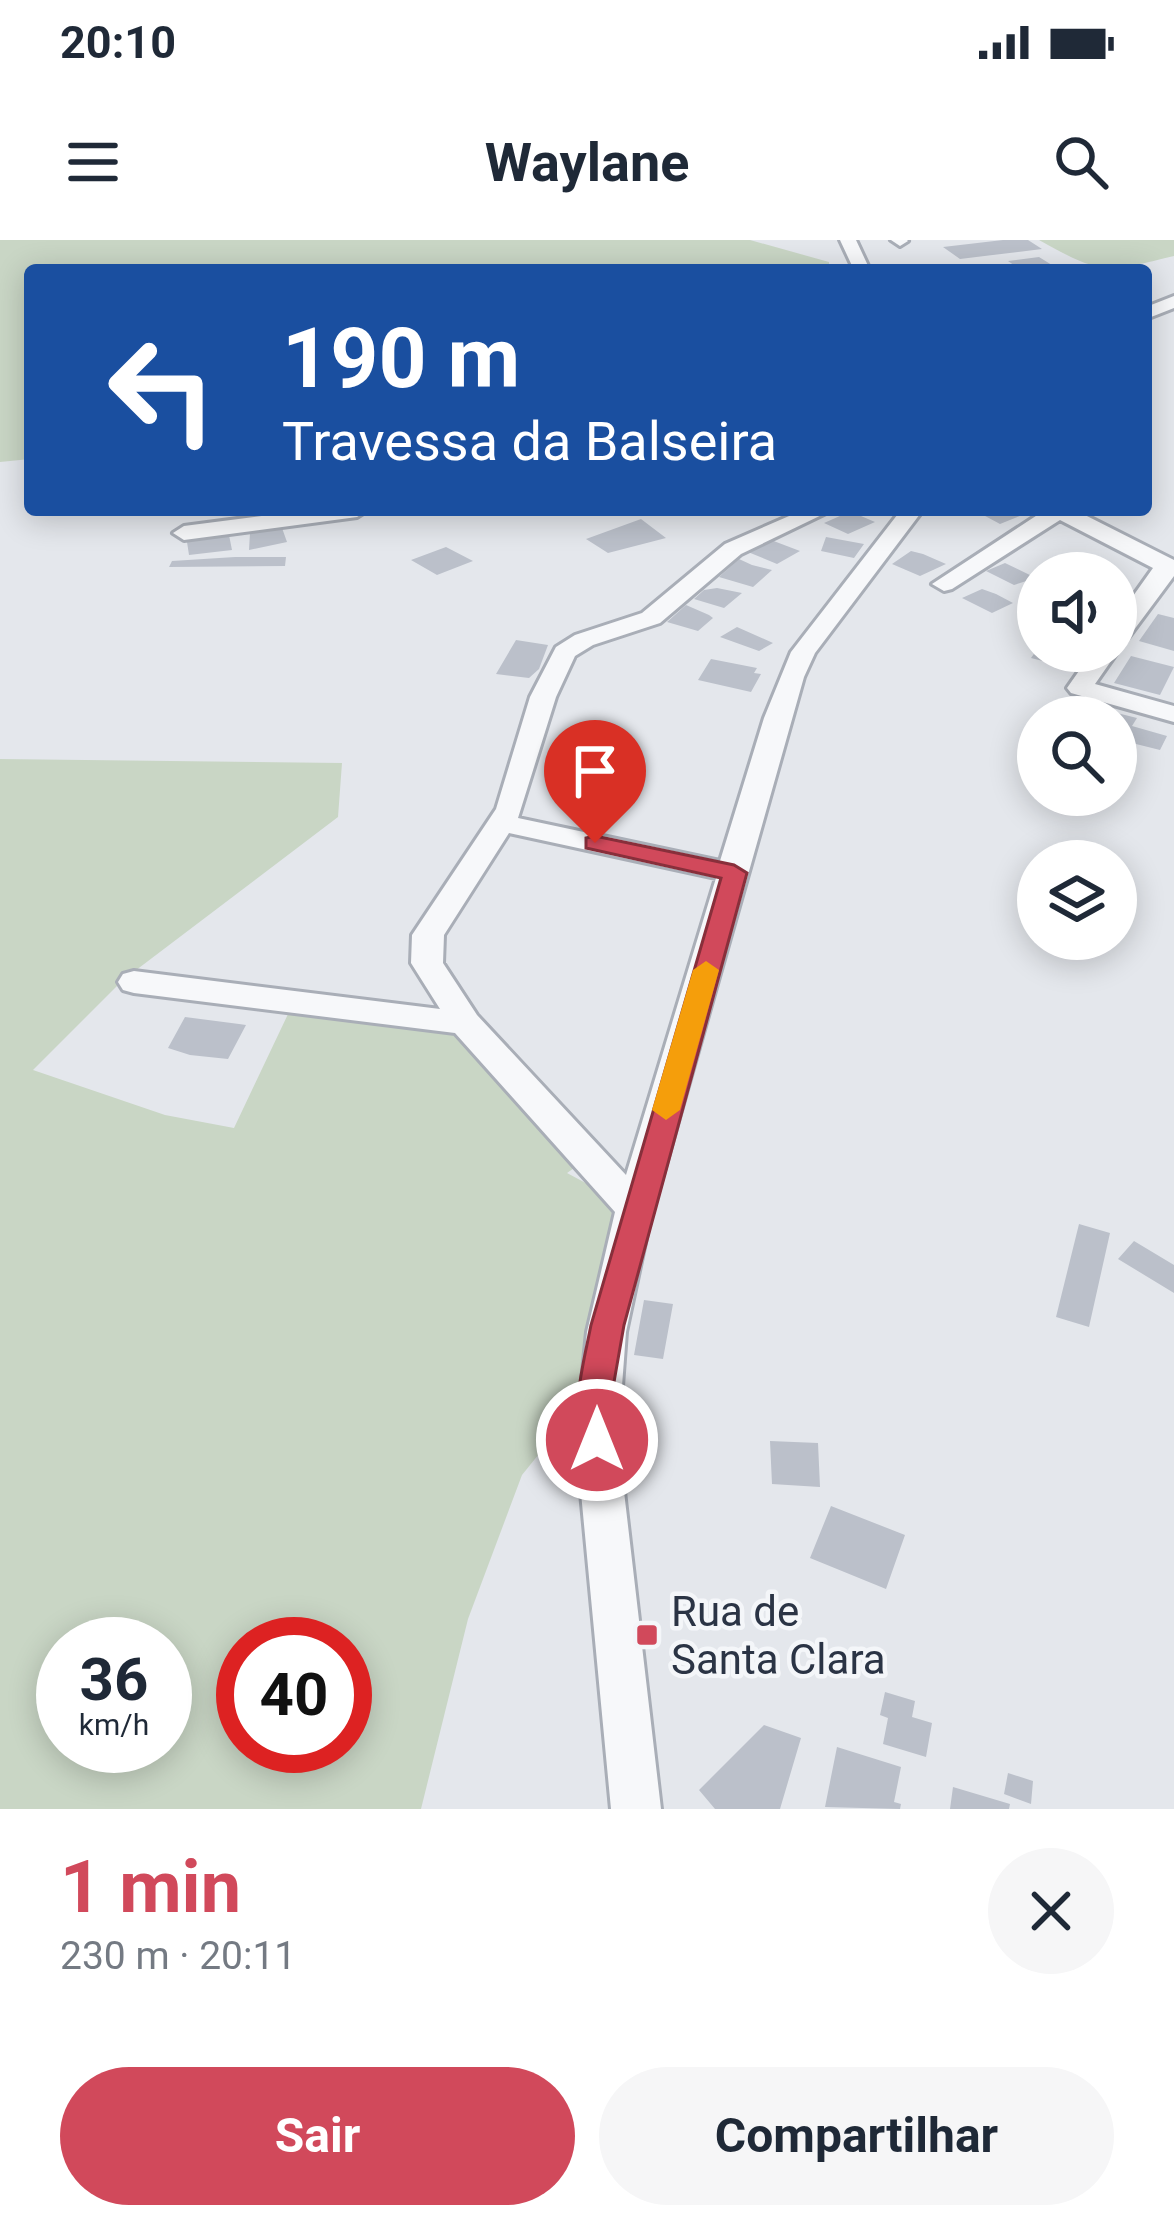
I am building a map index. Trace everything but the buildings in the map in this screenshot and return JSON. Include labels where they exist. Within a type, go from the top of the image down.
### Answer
[{"type":"street","points":[[184,533],[312,516]]},
{"type":"street","points":[[636,1210],[465,1023],[427,963],[428,935],[510,809],[543,697],[566,652],[584,640],[651,618],[733,549],[807,516]]},
{"type":"street","points":[[636,1809],[604,1510],[597,1382],[636,1210],[780,708],[803,652],[907,516]]},
{"type":"street","points":[[944,584],[1050,516]]},
{"type":"street","points":[[1071,516],[1170,567],[1137,610]]},
{"type":"street","points":[[1091,672],[1080,688],[1174,714]]},
{"type":"street","points":[[501,823],[734,873]]},
{"type":"street","points":[[134,982],[465,1023]]},
{"type":"green space","points":[[0,240],[750,240],[829,262],[24,264],[24,460],[0,462]]},
{"type":"green space","points":[[1039,240],[1174,240],[1174,256],[1140,264],[1077,260]]},
{"type":"green space","points":[[0,759],[342,763],[338,817],[123,980],[33,1070],[165,1115],[234,1128],[289,1012],[468,1034],[584,1161],[567,1173],[636,1210],[597,1382],[522,1475],[468,1619],[421,1809],[0,1809]]},
{"type":"slow traffic","points":[[666,1110],[706,970]]},
{"type":"place","name":"Rua de Santa Clara","points":[[647,1635]]},
{"type":"route","points":[[595,843],[734,873],[636,1210],[608,1325],[597,1382],[597,1440]]}]
